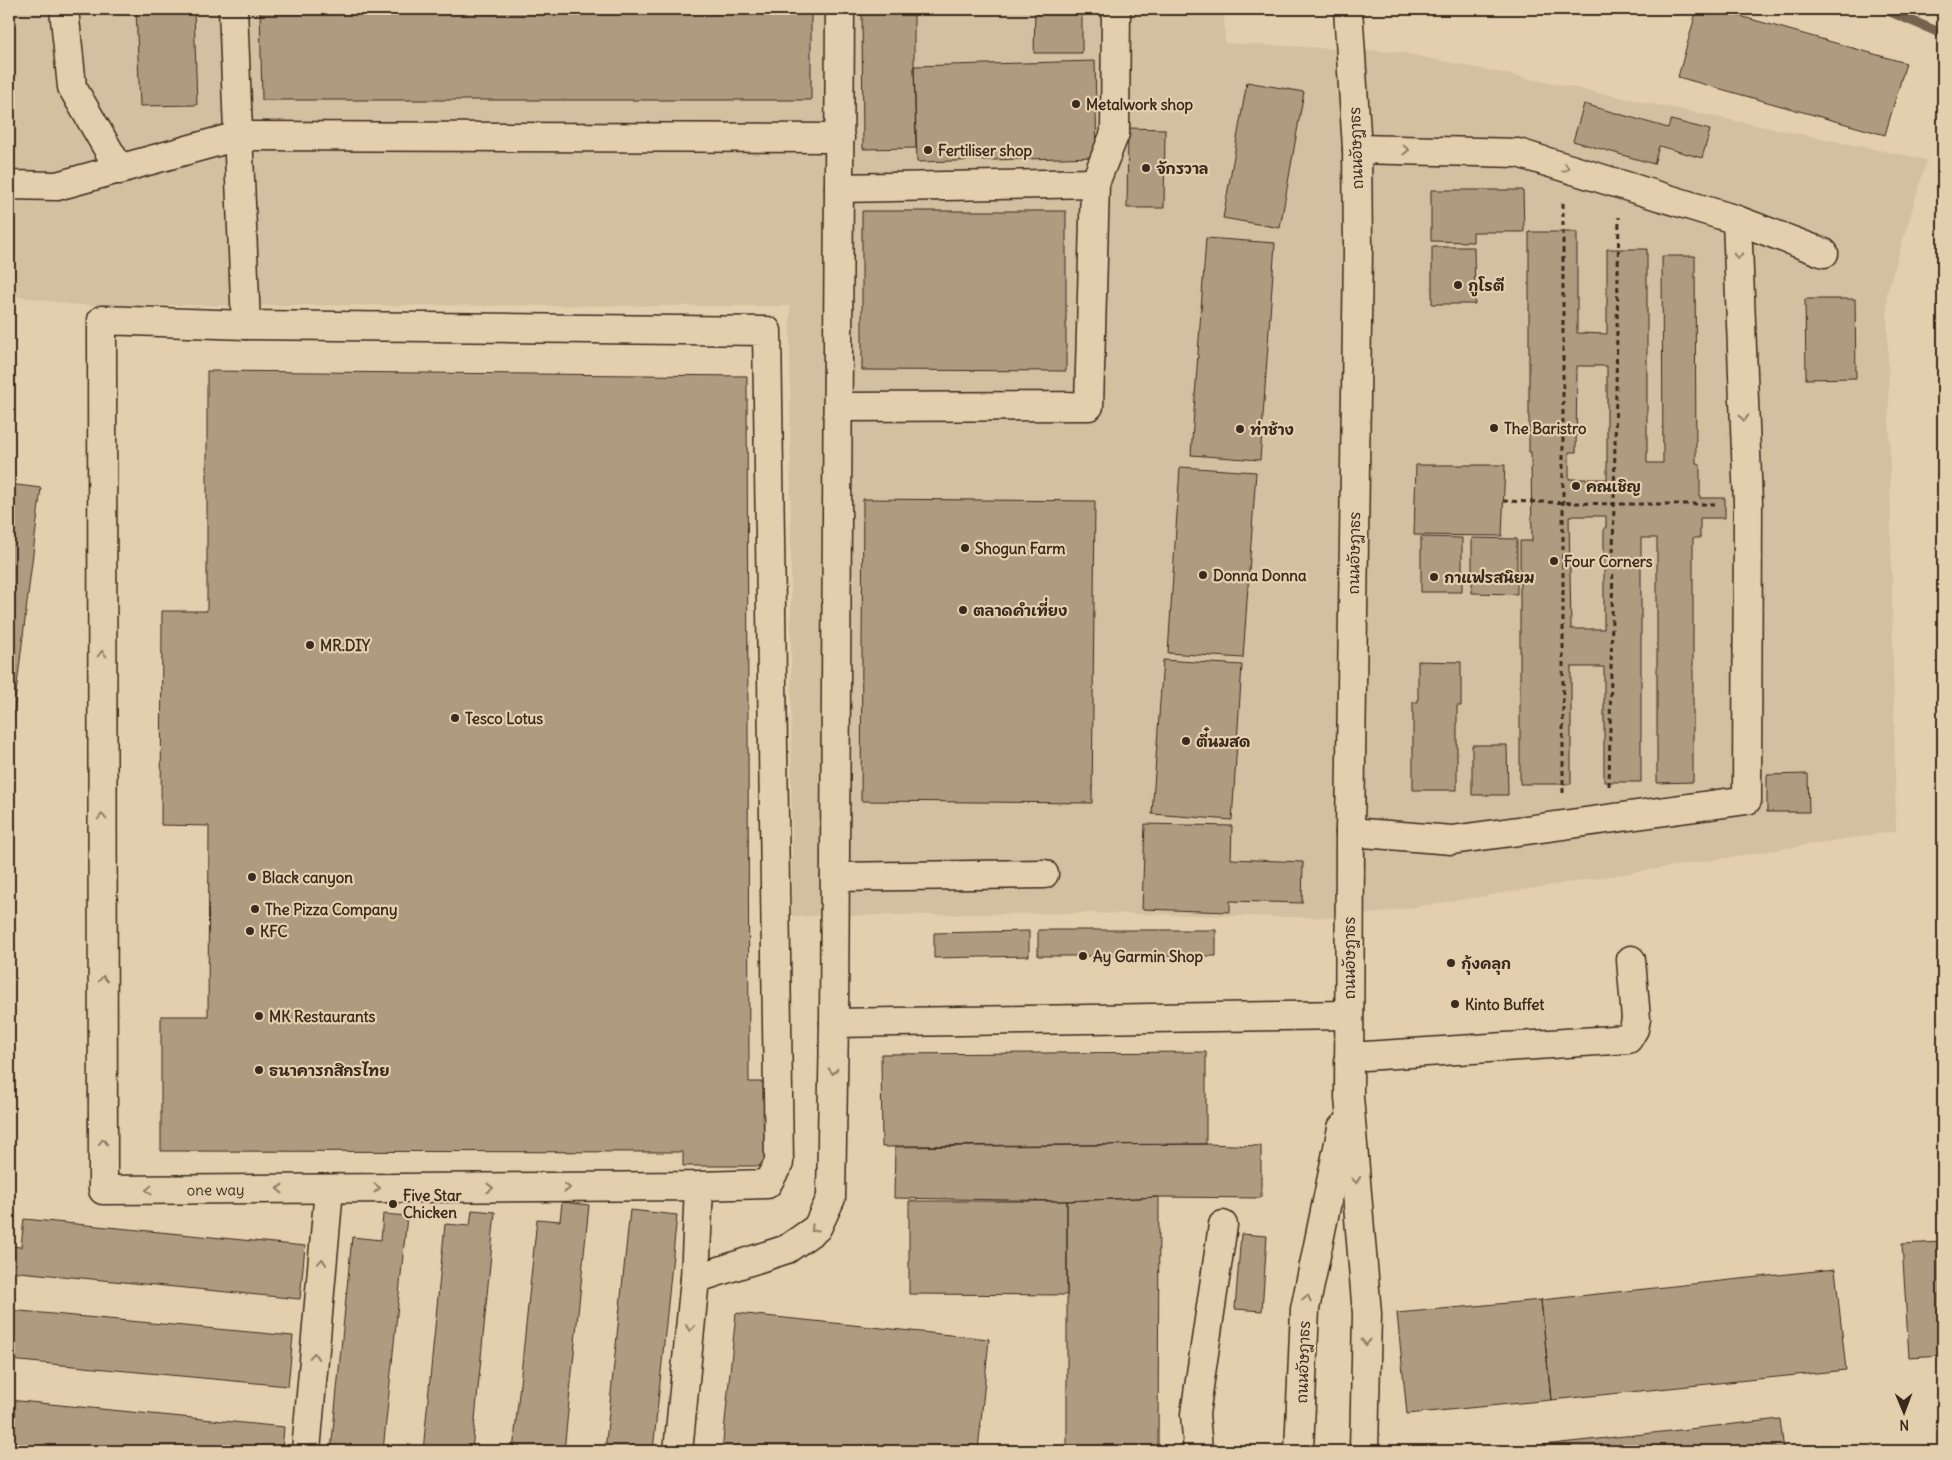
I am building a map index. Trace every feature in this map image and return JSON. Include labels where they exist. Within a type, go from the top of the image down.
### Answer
[{"type":"street","points":[[64,9],[72,87],[120,170]]},
{"type":"street","points":[[232,9],[246,325]]},
{"type":"street","points":[[695,1279],[787,1250],[817,1228],[830,1198],[834,1022],[840,9]]},
{"type":"street","points":[[838,407],[1089,406],[1095,183],[1115,133],[1116,9]]},
{"type":"street","name":"ถนนอัษฎาธร","points":[[1348,9],[1357,149],[1358,355],[1348,1015],[1349,1097],[1367,1314],[1364,1451]]},
{"type":"street","points":[[9,185],[57,186],[238,136],[840,138]]},
{"type":"street","points":[[1357,149],[1518,153],[1737,220],[1824,253]]},
{"type":"street","points":[[839,188],[1095,183]]},
{"type":"street","points":[[1350,832],[1452,840],[1747,800],[1748,503],[1737,220]]},
{"type":"street","name":"one way","points":[[102,320],[246,325],[767,331],[779,1163],[767,1184],[103,1190],[102,320]]},
{"type":"street","points":[[835,877],[1044,874]]},
{"type":"street","points":[[1349,1058],[1628,1039],[1634,1029],[1636,1019],[1631,960]]},
{"type":"street","points":[[834,1022],[1348,1015]]},
{"type":"street","name":"ถนนอัษฎาธร","points":[[1299,1451],[1305,1309],[1349,1097]]},
{"type":"street","points":[[678,1451],[695,1279],[699,1186]]},
{"type":"street","points":[[306,1451],[329,1189]]},
{"type":"street","points":[[1198,1451],[1194,1414],[1223,1225]]},
{"type":"path","points":[[1563,166],[1563,825]]},
{"type":"path","points":[[1608,818],[1620,184]]},
{"type":"path","points":[[1503,501],[1613,504],[1748,503]]},
{"type":"shaded area","points":[[9,9],[1224,9],[1225,43],[1399,52],[1927,160],[1887,293],[1896,831],[1346,918],[1087,913],[792,916],[790,306],[75,305],[9,295]]},
{"type":"building","points":[[136,9],[194,9],[197,105],[140,106]]},
{"type":"building","points":[[260,9],[811,9],[811,100],[262,100]]},
{"type":"building","points":[[862,9],[914,9],[916,148],[863,149]]},
{"type":"building","points":[[1035,9],[1082,9],[1082,53],[1034,53]]},
{"type":"building","points":[[1697,9],[1715,9],[1906,63],[1885,135],[1678,77]]},
{"type":"building","points":[[1095,61],[1097,157],[917,162],[914,66]]},
{"type":"building","points":[[1247,82],[1304,92],[1280,228],[1223,218]]},
{"type":"building","points":[[1584,104],[1668,128],[1671,120],[1710,130],[1702,158],[1659,146],[1654,164],[1573,141]]},
{"type":"building","name":"จักรวาล","points":[[1128,128],[1165,129],[1164,208],[1127,208]]},
{"type":"building","points":[[1431,190],[1523,190],[1524,232],[1473,232],[1473,242],[1431,241]]},
{"type":"building","points":[[862,211],[1066,211],[1066,371],[862,370]]},
{"type":"building","points":[[1529,232],[1577,232],[1577,333],[1607,334],[1607,249],[1647,249],[1647,463],[1663,463],[1662,256],[1695,256],[1696,463],[1700,464],[1700,498],[1725,498],[1725,518],[1700,518],[1700,538],[1693,538],[1693,782],[1657,783],[1657,538],[1641,538],[1641,782],[1604,782],[1604,667],[1571,667],[1571,784],[1520,784],[1520,541],[1532,541],[1531,452],[1529,452]],"holes":[[[1577,366],[1607,366],[1607,479],[1569,479],[1569,452],[1576,452]],[[1569,516],[1606,516],[1606,528],[1604,528],[1604,629],[1571,629]]]},
{"type":"building","points":[[1206,238],[1275,243],[1260,460],[1191,455]]},
{"type":"building","points":[[1432,247],[1474,247],[1475,304],[1432,304]]},
{"type":"building","points":[[1805,299],[1855,299],[1856,378],[1806,379]]},
{"type":"building","name":"Tesco Lotus","points":[[207,371],[747,376],[749,1082],[766,1082],[766,1166],[683,1166],[683,1152],[161,1151],[161,1016],[208,1016],[209,826],[161,825],[162,611],[207,611]]},
{"type":"building","points":[[1416,465],[1505,465],[1502,536],[1414,535]]},
{"type":"building","points":[[1180,467],[1256,472],[1243,658],[1168,653]]},
{"type":"building","points":[[9,484],[41,488],[9,751]]},
{"type":"building","points":[[863,499],[1095,501],[1092,803],[861,801]]},
{"type":"building","points":[[1421,537],[1462,538],[1462,592],[1421,592]]},
{"type":"building","points":[[1472,538],[1517,539],[1517,594],[1472,593]]},
{"type":"building","points":[[1163,660],[1242,665],[1232,820],[1152,814]]},
{"type":"building","points":[[1418,661],[1461,662],[1461,706],[1457,706],[1457,790],[1413,790],[1413,702],[1418,702]]},
{"type":"building","points":[[1472,745],[1507,745],[1508,795],[1472,795]]},
{"type":"building","points":[[1808,774],[1809,812],[1767,812],[1767,775]]},
{"type":"building","points":[[1145,824],[1232,826],[1231,859],[1303,862],[1302,903],[1230,901],[1230,912],[1142,909]]},
{"type":"building","points":[[1038,930],[1216,930],[1216,956],[1038,956]]},
{"type":"building","points":[[1029,931],[1029,956],[934,958],[934,933]]},
{"type":"building","points":[[1206,1052],[1206,1144],[882,1147],[881,1054]]},
{"type":"building","points":[[1206,1144],[1261,1146],[1261,1198],[1159,1197],[1067,1201],[894,1198],[895,1146]]},
{"type":"building","points":[[1159,1197],[1158,1451],[1067,1451],[1067,1201]]},
{"type":"building","points":[[909,1201],[1067,1201],[1067,1295],[909,1294]]},
{"type":"building","points":[[562,1202],[589,1205],[564,1451],[513,1451],[537,1219],[560,1221]]},
{"type":"building","points":[[472,1210],[495,1212],[472,1451],[423,1451],[445,1224],[470,1226]]},
{"type":"building","points":[[630,1210],[677,1215],[653,1451],[605,1451]]},
{"type":"building","points":[[383,1214],[407,1216],[383,1451],[331,1451],[352,1237],[381,1240]]},
{"type":"building","points":[[24,1219],[305,1246],[300,1299],[9,1271],[9,1246],[21,1247]]},
{"type":"building","points":[[1241,1234],[1267,1236],[1262,1311],[1235,1309]]},
{"type":"building","points":[[1943,1242],[1943,1355],[1909,1357],[1902,1244]]},
{"type":"building","points":[[1835,1269],[1846,1370],[1551,1400],[1541,1300]]},
{"type":"building","points":[[1541,1300],[1551,1400],[1407,1414],[1397,1313]]},
{"type":"building","points":[[9,1310],[293,1336],[288,1386],[9,1360]]},
{"type":"building","points":[[736,1313],[989,1339],[978,1451],[722,1451]]},
{"type":"building","points":[[9,1400],[284,1427],[282,1451],[9,1451]]},
{"type":"building","points":[[1780,1419],[1784,1451],[1517,1451],[1516,1448]]},
{"type":"waterway","points":[[1884,9],[1943,34]]},
{"type":"place","name":"Metalwork shop","points":[[1076,104]]},
{"type":"place","name":"Fertiliser shop","points":[[928,150]]},
{"type":"place","name":"จักรวาล","points":[[1146,168]]},
{"type":"place","name":"กูโรตี","points":[[1458,285]]},
{"type":"place","name":"The Baristro","points":[[1494,428]]},
{"type":"place","name":"ท่าช้าง","points":[[1240,429]]},
{"type":"place","name":"คณเชิญ","points":[[1576,486]]},
{"type":"place","name":"Shogun Farm","points":[[965,548]]},
{"type":"place","name":"Four Corners","points":[[1554,561]]},
{"type":"place","name":"Donna Donna","points":[[1203,575]]},
{"type":"place","name":"กาแฟรสนิยม","points":[[1434,577]]},
{"type":"place","name":"ตลาดคำเที่ยง","points":[[963,610]]},
{"type":"place","name":"MR.DIY","points":[[310,645]]},
{"type":"place","name":"Tesco Lotus","points":[[455,718]]},
{"type":"place","name":"ตี๋นมสด","points":[[1186,741]]},
{"type":"place","name":"Black canyon","points":[[252,877]]},
{"type":"place","name":"The Pizza Company","points":[[255,909]]},
{"type":"place","name":"KFC","points":[[250,931]]},
{"type":"place","name":"Ay Garmin Shop","points":[[1083,956]]},
{"type":"place","name":"กุ้งคลุก","points":[[1451,963]]},
{"type":"place","name":"Kinto Buffet","points":[[1455,1004]]},
{"type":"place","name":"MK Restaurants","points":[[259,1016]]},
{"type":"place","name":"ธนาคารกสิกรไทย","points":[[259,1070]]},
{"type":"place","name":"Five Star Chicken","points":[[393,1204]]}]
